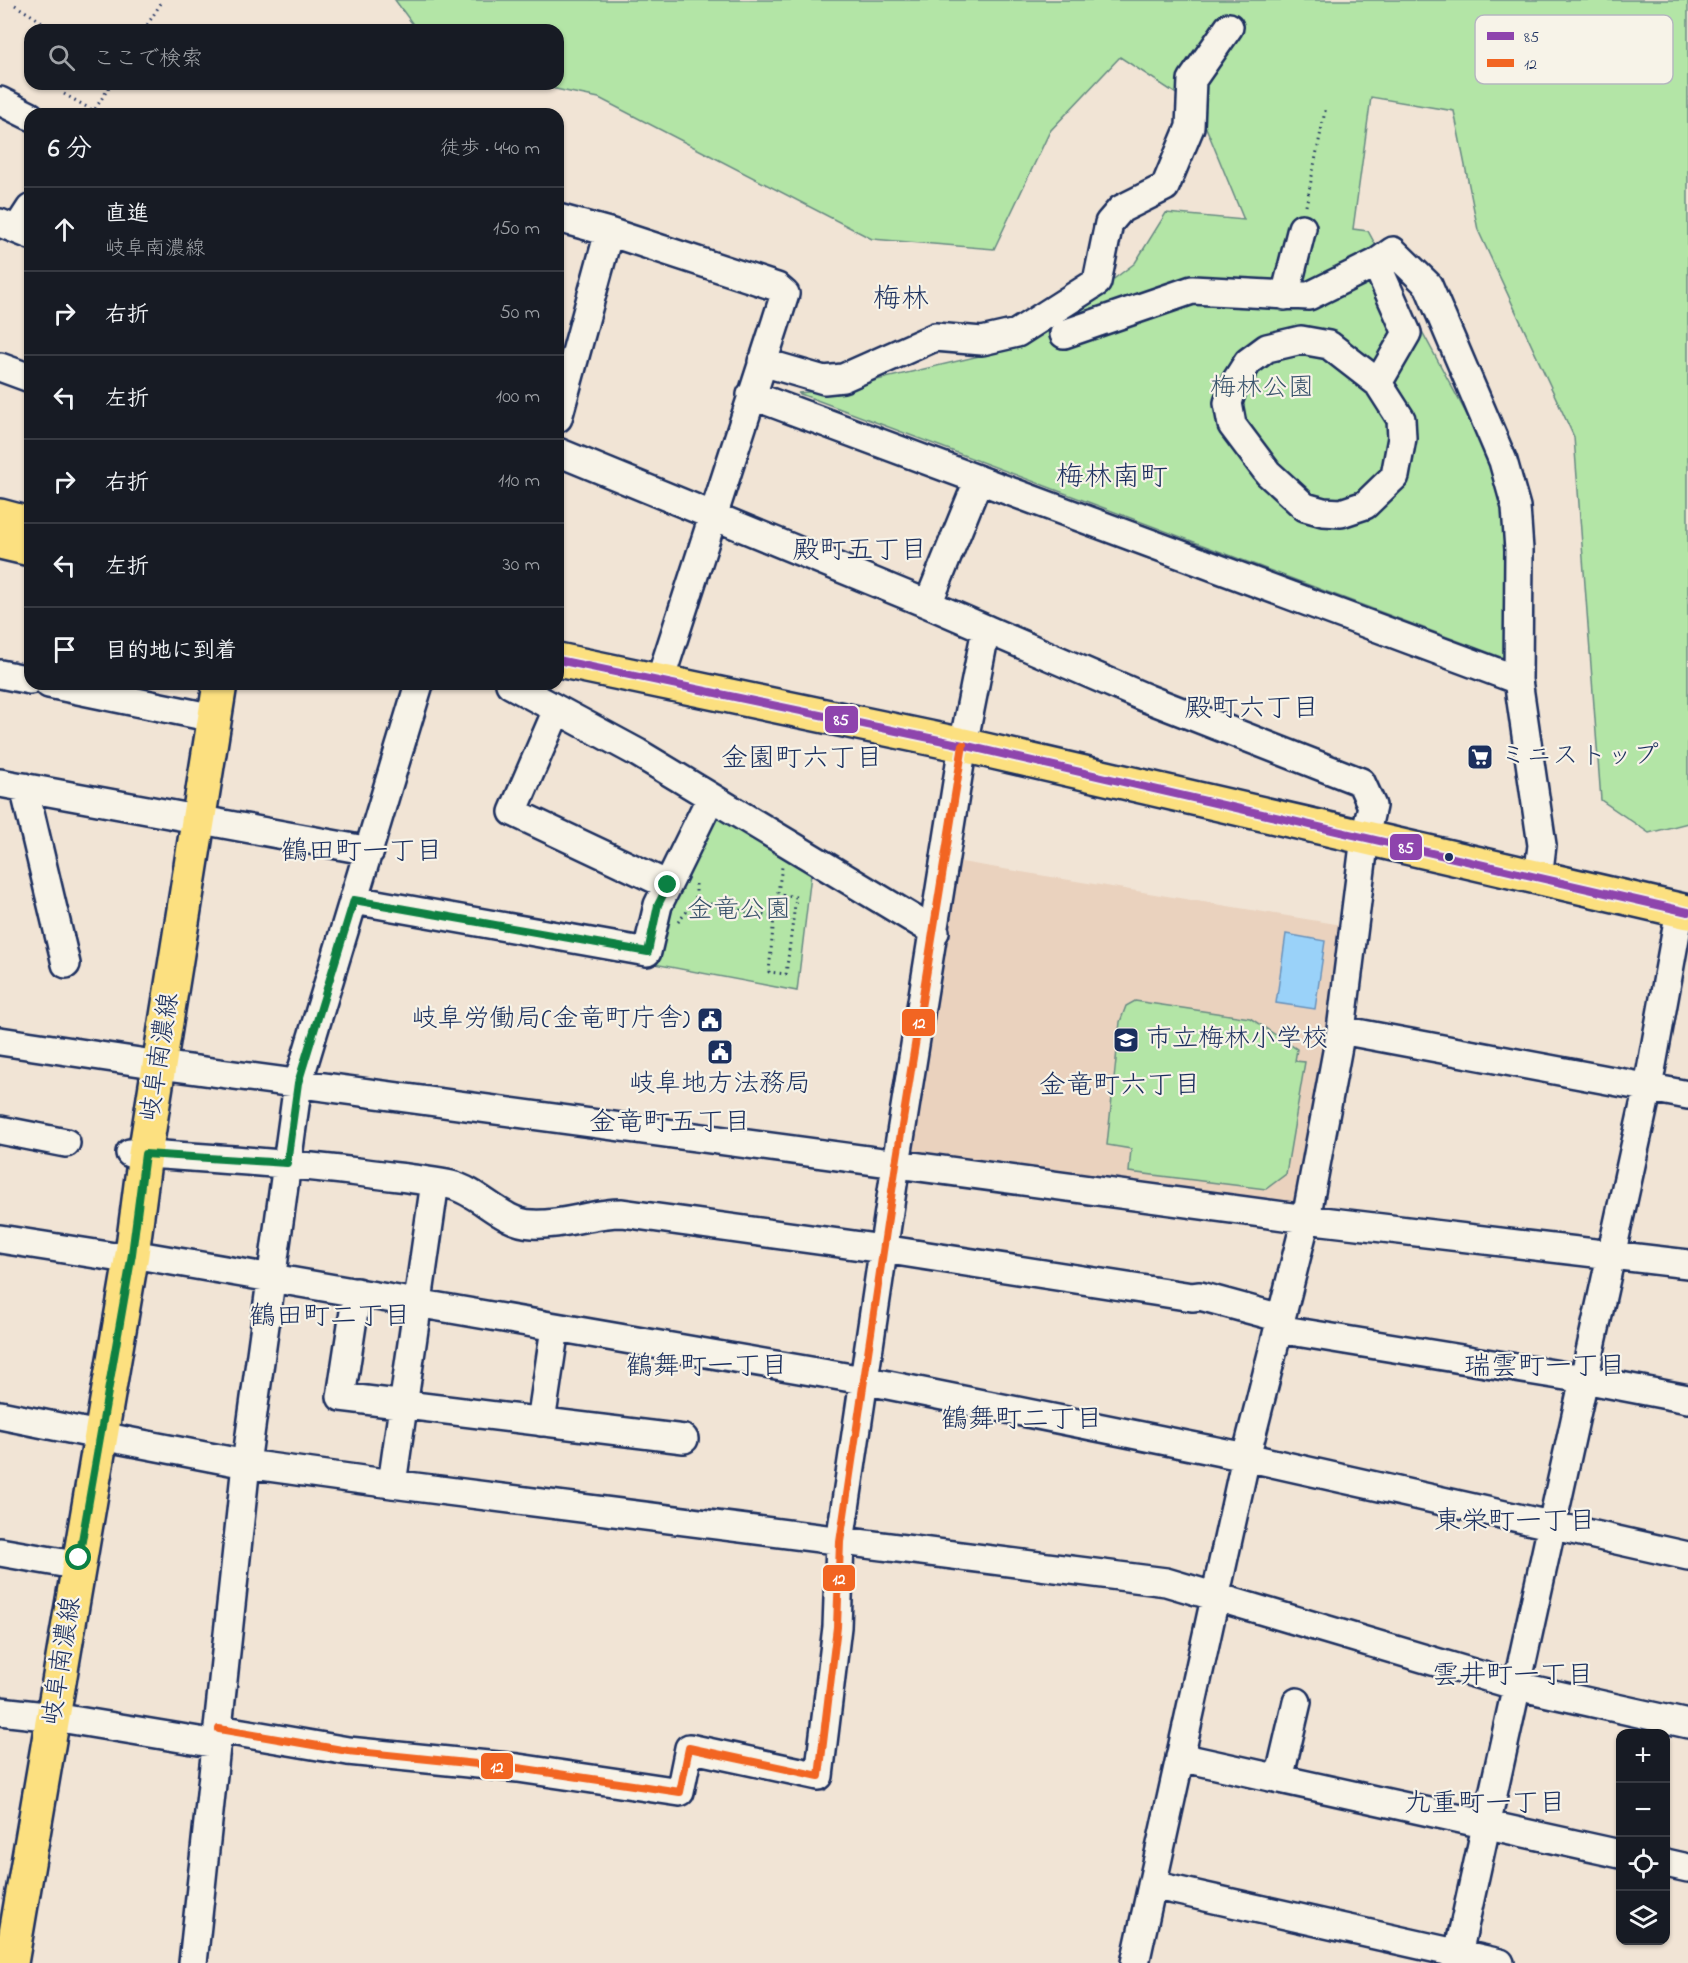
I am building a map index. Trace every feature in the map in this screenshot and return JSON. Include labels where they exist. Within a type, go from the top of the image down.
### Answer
[{"type":"main road","points":[[0,516],[24,522]]},
{"type":"main road","points":[[0,543],[24,548]]},
{"type":"main road","points":[[564,645],[1367,829],[1685,905]]},
{"type":"main road","points":[[564,661],[964,737]]},
{"type":"main road","name":"岐阜南濃線","points":[[194,820],[204,716],[209,690]]},
{"type":"main road","name":"岐阜南濃線","points":[[11,1963],[46,1716],[92,1434],[194,820],[219,690]]},
{"type":"main road","points":[[1367,829],[1540,862],[1685,905]]},
{"type":"main road","name":"岐阜南濃線","points":[[0,1943],[46,1716],[63,1563],[92,1434]]},
{"type":"street","points":[[762,362],[824,380],[843,378],[935,337],[982,341],[1017,333],[1097,282],[1109,223],[1121,209],[1165,187],[1190,126],[1192,80],[1229,27]]},
{"type":"street","points":[[0,101],[24,113]]},
{"type":"street","points":[[564,220],[777,287],[785,294],[664,668]]},
{"type":"street","points":[[1286,296],[1302,228]]},
{"type":"street","points":[[564,396],[609,232]]},
{"type":"street","points":[[1064,334],[1192,290],[1309,296],[1384,257]]},
{"type":"street","points":[[1378,383],[1407,333],[1384,257]]},
{"type":"street","points":[[1384,257],[1428,285],[1503,461],[1516,507],[1518,680],[1542,845],[1540,862]]},
{"type":"street","points":[[1301,340],[1329,345],[1378,383],[1401,419],[1402,438],[1395,476],[1365,505],[1341,513],[1323,512],[1305,507],[1268,473],[1232,425],[1228,403],[1234,384],[1248,362],[1267,348],[1301,340]]},
{"type":"street","points":[[0,367],[24,376]]},
{"type":"street","points":[[751,395],[1518,680]]},
{"type":"street","points":[[564,454],[928,604],[1146,698],[1361,782],[1372,806],[1341,1030],[1306,1219],[1246,1458],[1135,1963]]},
{"type":"street","points":[[928,604],[978,481]]},
{"type":"street","points":[[0,1711],[518,1768],[680,1792],[689,1749],[819,1776],[837,1627],[840,1542],[863,1380],[964,737],[986,629]]},
{"type":"street","points":[[0,674],[24,679]]},
{"type":"street","points":[[79,690],[204,716]]},
{"type":"street","points":[[193,1963],[246,1464],[298,1083],[417,690]]},
{"type":"street","points":[[521,690],[711,797],[935,932]]},
{"type":"street","points":[[557,710],[513,812],[668,885]]},
{"type":"street","points":[[66,964],[12,785],[370,851]]},
{"type":"street","points":[[354,900],[648,952],[658,905],[711,797]]},
{"type":"street","points":[[1457,1958],[1648,1087],[1685,905]]},
{"type":"street","points":[[1341,1030],[1688,1095]]},
{"type":"street","points":[[0,1041],[153,1064],[1306,1219],[1688,1264]]},
{"type":"street","points":[[0,1130],[66,1143]]},
{"type":"street","points":[[138,1153],[287,1163],[435,1182],[466,1190],[491,1208],[529,1224],[557,1224],[592,1216],[622,1213],[883,1249],[1180,1296],[1200,1296],[1280,1323],[1688,1399]]},
{"type":"street","points":[[392,1484],[435,1182]]},
{"type":"street","points":[[0,1239],[357,1292],[863,1380],[1246,1458],[1553,1524],[1688,1556]]},
{"type":"street","points":[[357,1292],[341,1397],[684,1439]]},
{"type":"street","points":[[541,1422],[555,1328]]},
{"type":"street","points":[[0,1415],[246,1464],[1166,1582],[1517,1686],[1688,1724]]},
{"type":"street","points":[[0,1552],[63,1563]]},
{"type":"street","points":[[1279,1779],[1297,1702]]},
{"type":"street","points":[[1180,1757],[1616,1853]]},
{"type":"street","points":[[1670,1864],[1688,1868]]},
{"type":"street","points":[[1152,1885],[1457,1958],[1500,1963]]},
{"type":"path","points":[[148,24],[163,0]]},
{"type":"path","points":[[15,5],[45,24]]},
{"type":"path","points":[[96,108],[107,90]]},
{"type":"path","points":[[64,94],[85,108]]},
{"type":"path","points":[[1302,228],[1326,106]]},
{"type":"path","points":[[778,894],[796,897],[786,974],[769,972],[774,917],[783,864]]},
{"type":"path","points":[[652,932],[677,924],[696,901],[695,885],[699,874]]},
{"type":"path","points":[[696,901],[774,917]]},
{"type":"shaded area","name":"市立梅林小学校","points":[[955,861],[1342,925],[1299,1204],[910,1154]]},
{"type":"green space","name":"梅林公園","points":[[395,0],[1688,0],[1688,823],[1649,833],[1601,800],[1574,437],[1478,230],[1454,111],[1371,97],[1353,229],[1368,231],[1495,467],[1509,550],[1506,659],[798,393],[839,389],[1026,345],[1135,263],[1166,213],[1244,220],[1198,108],[1120,57],[1050,131],[994,249],[872,239],[599,98],[560,90],[564,90],[564,24],[413,24]]},
{"type":"green space","name":"金竜公園","points":[[715,808],[812,866],[797,991],[654,964],[665,911]]},
{"type":"green space","points":[[1135,1001],[1250,1018],[1297,1049],[1295,1061],[1305,1062],[1286,1174],[1266,1189],[1129,1172],[1131,1149],[1107,1145],[1120,1022],[1126,1006]]},
{"type":"water","points":[[1286,934],[1325,941],[1315,1009],[1276,1003]]},
{"type":"transit line","name":"85","points":[[564,661],[963,745],[1688,912]]},
{"type":"transit line","name":"12","points":[[219,1729],[348,1751],[518,1768],[680,1792],[689,1748],[819,1776],[837,1627],[840,1542],[896,1164],[963,745]]},
{"type":"place","name":"ミニストップ","points":[[1480,757]]},
{"type":"place","name":"岐阜労働局(金竜町庁舎)","points":[[710,1020]]},
{"type":"place","name":"市立梅林小学校","points":[[1126,1040]]},
{"type":"place","name":"岐阜地方法務局","points":[[720,1052]]},
{"type":"district","name":"梅林","points":[[901,300]]},
{"type":"district","name":"梅林南町","points":[[1112,478]]},
{"type":"district","name":"殿町五丁目","points":[[860,551]]},
{"type":"district","name":"殿町六丁目","points":[[1252,709]]},
{"type":"district","name":"金園町六丁目","points":[[802,759]]},
{"type":"district","name":"鶴田町一丁目","points":[[362,852]]},
{"type":"district","name":"金竜町六丁目","points":[[1120,1086]]},
{"type":"district","name":"金竜町五丁目","points":[[670,1123]]},
{"type":"district","name":"鶴田町二丁目","points":[[330,1317]]},
{"type":"district","name":"鶴舞町一丁目","points":[[707,1367]]},
{"type":"district","name":"瑞雲町一丁目","points":[[1545,1367]]},
{"type":"district","name":"鶴舞町二丁目","points":[[1022,1420]]},
{"type":"district","name":"東栄町一丁目","points":[[1515,1522]]},
{"type":"district","name":"雲井町一丁目","points":[[1513,1676]]},
{"type":"district","name":"九重町一丁目","points":[[1485,1804]]},
{"type":"route","points":[[79,1558],[132,1254],[145,1154],[287,1163],[298,1083],[354,900],[648,952],[658,905],[668,885]]}]
